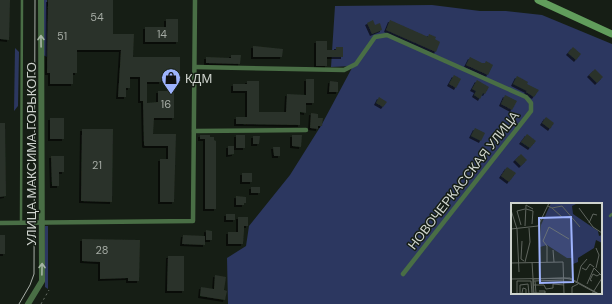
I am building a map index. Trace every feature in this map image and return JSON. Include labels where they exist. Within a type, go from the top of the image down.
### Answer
[{"type":"main road","points":[[538,0],[612,34]]},
{"type":"street","name":"УЛИЦА МАКСИМА ГОРЬКОГО","points":[[28,304],[42,281],[43,222],[41,0]]},
{"type":"street","points":[[0,223],[193,221],[195,0]]},
{"type":"street","name":"НОВОЧЕРКАССКАЯ УЛИЦА","points":[[195,68],[344,70],[356,64],[375,37],[387,35],[526,97],[531,103],[531,111],[403,274]]},
{"type":"street","points":[[194,131],[306,130]]},
{"type":"lane","points":[[21,222],[22,0]]},
{"type":"path","points":[[41,304],[49,290]]},
{"type":"shaded area","points":[[44,0],[47,0],[47,57],[43,55]]},
{"type":"shaded area","points":[[432,5],[480,11],[506,11],[542,15],[612,44],[612,304],[228,304],[227,258],[246,246],[249,226],[290,175],[322,124],[353,66],[331,67],[335,6]]},
{"type":"shaded area","points":[[15,48],[19,52],[18,106],[14,111]]},
{"type":"shaded area","points":[[45,226],[48,226],[48,289],[45,287]]},
{"type":"building","points":[[0,0],[10,0],[9,40],[0,39]]},
{"type":"building","points":[[48,0],[113,0],[113,34],[134,34],[133,57],[180,57],[180,79],[161,79],[161,82],[147,82],[147,103],[158,102],[158,91],[174,91],[174,118],[154,118],[153,134],[176,134],[174,202],[160,202],[160,159],[168,159],[168,146],[144,145],[143,101],[140,101],[140,77],[130,77],[130,88],[126,88],[126,97],[118,97],[121,50],[77,50],[77,73],[73,73],[73,84],[50,84],[50,73],[47,73]]},
{"type":"building","points":[[166,19],[178,19],[178,42],[145,42],[145,27],[166,27]]},
{"type":"building","points":[[373,20],[375,25],[380,23],[382,30],[372,34],[367,23]]},
{"type":"building","points":[[390,20],[428,37],[429,34],[436,37],[435,39],[440,42],[436,52],[386,30]]},
{"type":"building","points":[[316,41],[327,41],[327,50],[336,50],[336,47],[343,47],[343,57],[327,57],[327,66],[316,66]]},
{"type":"building","points":[[253,46],[283,49],[282,57],[253,57]]},
{"type":"building","points":[[573,47],[581,54],[576,60],[568,53]]},
{"type":"building","points":[[231,55],[241,55],[240,64],[206,63],[206,57],[231,58]]},
{"type":"building","points":[[470,57],[482,63],[485,63],[486,61],[493,65],[488,75],[466,65]]},
{"type":"building","points":[[595,69],[603,77],[597,83],[589,75]]},
{"type":"building","points":[[454,75],[461,79],[456,88],[449,84]]},
{"type":"building","points":[[517,76],[528,82],[527,84],[539,90],[534,97],[526,92],[527,91],[513,84]]},
{"type":"building","points":[[306,79],[314,79],[314,103],[306,103],[306,113],[300,112],[300,125],[236,124],[236,117],[247,117],[247,91],[233,91],[233,84],[247,84],[247,81],[259,81],[259,112],[286,112],[287,94],[306,95]]},
{"type":"building","points":[[477,80],[489,87],[480,99],[474,95],[476,91],[472,89]]},
{"type":"building","points":[[330,81],[338,82],[338,92],[329,92]]},
{"type":"building","points":[[505,95],[517,101],[512,110],[501,104]]},
{"type":"building","points":[[379,97],[387,102],[383,107],[376,103]]},
{"type":"building","points":[[311,113],[318,114],[318,118],[323,118],[322,126],[318,126],[318,129],[310,128]]},
{"type":"building","points":[[546,117],[554,123],[550,129],[542,123]]},
{"type":"building","points":[[50,118],[64,118],[64,139],[50,139]]},
{"type":"building","points":[[0,123],[5,123],[6,196],[0,197]]},
{"type":"building","points":[[475,128],[485,133],[481,141],[471,136]]},
{"type":"building","points":[[82,129],[113,129],[112,202],[81,201]]},
{"type":"building","points":[[527,134],[536,141],[530,148],[521,142]]},
{"type":"building","points":[[200,135],[210,135],[210,137],[214,137],[214,140],[216,141],[216,209],[205,209],[205,139],[200,139]]},
{"type":"building","points":[[236,135],[245,135],[245,148],[236,148]]},
{"type":"building","points":[[292,135],[302,135],[301,147],[292,146]]},
{"type":"building","points":[[253,136],[260,136],[259,144],[253,144]]},
{"type":"building","points":[[228,146],[234,146],[234,154],[228,155]]},
{"type":"building","points":[[273,147],[280,147],[280,156],[274,156]]},
{"type":"building","points":[[521,154],[527,160],[521,166],[515,160]]},
{"type":"building","points":[[51,156],[64,156],[64,172],[59,172],[59,186],[52,186]]},
{"type":"building","points":[[507,167],[516,173],[509,182],[501,176]]},
{"type":"building","points":[[242,173],[252,173],[252,182],[242,182]]},
{"type":"building","points":[[251,187],[260,187],[260,193],[251,193]]},
{"type":"building","points":[[236,196],[246,197],[246,203],[244,203],[244,205],[236,205]]},
{"type":"building","points":[[226,214],[235,214],[235,220],[226,220]]},
{"type":"building","points":[[238,217],[248,217],[248,226],[244,226],[243,244],[228,244],[228,232],[238,232]]},
{"type":"building","points":[[206,230],[212,231],[212,240],[206,240]]},
{"type":"building","points":[[0,235],[5,235],[5,254],[0,254]]},
{"type":"building","points":[[183,235],[205,236],[205,245],[182,244]]},
{"type":"building","points":[[82,239],[140,240],[139,281],[128,281],[128,278],[100,279],[100,262],[82,261]]},
{"type":"building","points":[[168,256],[184,256],[184,291],[167,291]]},
{"type":"building","points":[[215,275],[226,277],[224,290],[227,291],[225,300],[200,296],[201,287],[214,289]]},
{"type":"tram line","points":[[19,304],[30,285],[34,274],[35,0]]},
{"type":"place","name":"КДМ","points":[[171,95]]}]
